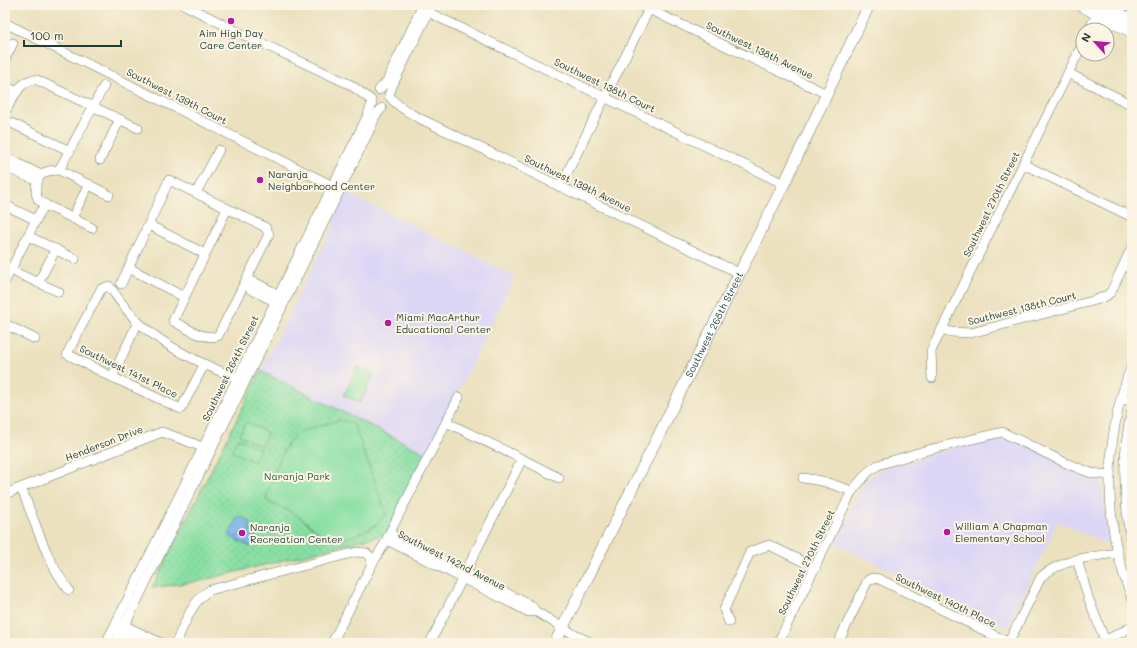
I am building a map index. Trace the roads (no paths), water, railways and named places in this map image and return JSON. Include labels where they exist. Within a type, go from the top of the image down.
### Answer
[{"type":"main road","points":[[1080,5],[1100,8],[1132,20]]},
{"type":"main road","name":"Southwest 268th Street","points":[[555,643],[784,184],[868,6]]},
{"type":"main road","points":[[1100,8],[1132,32]]},
{"type":"street","points":[[185,5],[244,35],[351,85],[372,101],[375,107],[384,108],[389,104],[392,84],[425,7]]},
{"type":"street","points":[[560,187],[605,97],[646,6]]},
{"type":"street","name":"Southwest 138th Avenue","points":[[646,6],[827,94]]},
{"type":"street","points":[[372,101],[372,95],[387,81],[425,7]]},
{"type":"street","name":"Southwest 138th Court","points":[[425,7],[784,184]]},
{"type":"street","points":[[1093,22],[1100,8]]},
{"type":"street","name":"Southwest 139th Court","points":[[5,22],[337,188]]},
{"type":"street","points":[[5,59],[13,43]]},
{"type":"street","name":"Southwest 270th Street","points":[[932,378],[931,351],[1075,59]]},
{"type":"street","points":[[1068,73],[1132,105]]},
{"type":"street","points":[[5,112],[16,92],[29,80],[37,80],[138,128]]},
{"type":"street","points":[[351,85],[359,85],[377,91],[384,91],[389,96]]},
{"type":"street","points":[[5,86],[16,92]]},
{"type":"street","points":[[59,170],[104,86]]},
{"type":"street","name":"Southwest 139th Avenue","points":[[389,96],[407,112],[739,273]]},
{"type":"street","name":"Southwest 264th Street","points":[[106,643],[119,627],[337,188],[368,115],[372,101]]},
{"type":"street","name":"Southwest 139th Avenue","points":[[384,108],[407,112]]},
{"type":"street","name":"Southwest 264th Street","points":[[207,450],[236,381],[277,298],[372,126],[375,116],[384,108]]},
{"type":"street","points":[[100,160],[120,119]]},
{"type":"street","points":[[5,120],[70,151]]},
{"type":"street","points":[[196,193],[219,150]]},
{"type":"street","points":[[5,156],[10,166],[39,178]]},
{"type":"street","points":[[1023,164],[1132,218]]},
{"type":"street","points":[[92,228],[46,205],[38,198],[36,188],[39,178],[46,172],[59,170],[109,195]]},
{"type":"street","points":[[121,284],[169,180],[265,227],[269,234],[218,336],[210,338],[203,337],[173,321],[227,209]]},
{"type":"street","points":[[72,218],[89,184]]},
{"type":"street","points":[[5,205],[36,220]]},
{"type":"street","points":[[5,281],[10,265],[46,205]]},
{"type":"street","points":[[149,225],[205,254]]},
{"type":"street","points":[[28,236],[76,259]]},
{"type":"street","name":"Southwest 138th Court","points":[[942,329],[951,332],[971,333],[1096,300],[1106,296],[1111,292],[1132,248]]},
{"type":"street","points":[[38,283],[56,249]]},
{"type":"street","points":[[10,265],[38,283],[59,292]]},
{"type":"street","points":[[129,268],[184,297]]},
{"type":"street","points":[[246,282],[254,282],[262,291],[277,298]]},
{"type":"street","name":"Southwest 141st Place","points":[[138,322],[109,286],[100,289],[67,354],[112,377],[181,408],[204,365]]},
{"type":"street","points":[[112,377],[138,322],[161,340],[204,365],[222,371],[236,381]]},
{"type":"street","points":[[5,324],[35,339]]},
{"type":"street","points":[[1132,365],[1118,411],[1111,454],[1110,475],[1112,519],[1117,553],[1125,581],[1132,598]]},
{"type":"street","points":[[388,537],[459,396]]},
{"type":"street","points":[[1121,399],[1132,401]]},
{"type":"street","points":[[1118,411],[1132,413],[1124,480],[1132,547]]},
{"type":"street","points":[[446,422],[560,478]]},
{"type":"street","name":"Henderson Drive","points":[[5,494],[162,432],[207,450]]},
{"type":"street","name":"Southwest 270th Street","points":[[778,643],[816,568],[852,491],[868,472],[878,465],[924,451],[1002,432],[1068,464],[1091,473],[1110,475]]},
{"type":"street","points":[[430,643],[522,459]]},
{"type":"street","points":[[803,478],[822,481],[852,491]]},
{"type":"street","points":[[21,488],[50,561],[69,590]]},
{"type":"street","name":"Southwest 142nd Avenue","points":[[332,643],[371,562],[388,537],[465,575],[530,612],[535,611],[564,627],[575,635],[592,643]]},
{"type":"street","points":[[729,622],[724,610],[750,552],[769,545],[816,568]]},
{"type":"street","points":[[176,643],[195,605],[205,593],[216,588],[356,552],[366,553],[371,562]]},
{"type":"street","points":[[1009,643],[1041,577],[1046,572],[1077,559],[1117,553]]},
{"type":"street","points":[[1077,559],[1102,642],[1132,627]]},
{"type":"street","name":"Southwest 140th Place","points":[[838,643],[868,580],[872,578],[1009,643]]},
{"type":"street","points":[[119,627],[141,643]]},
{"type":"street","points":[[119,627],[161,643]]},
{"type":"street","name":"Southwest 264th Street","points":[[116,643],[119,627]]},
{"type":"water","points":[[238,516],[251,522],[249,530],[257,534],[250,547],[229,536]]},
{"type":"place","name":"Aim High Day Care Center","points":[[231,21]]},
{"type":"place","name":"Naranja Neighborhood Center","points":[[260,180]]},
{"type":"place","name":"Miami MacArthur Educational Center","points":[[388,323]]},
{"type":"place","name":"William A Chapman Elementary School","points":[[947,532]]},
{"type":"place","name":"Naranja Recreation Center","points":[[242,533]]},
{"type":"park label","name":"Naranja Park","points":[[297,476]]}]
